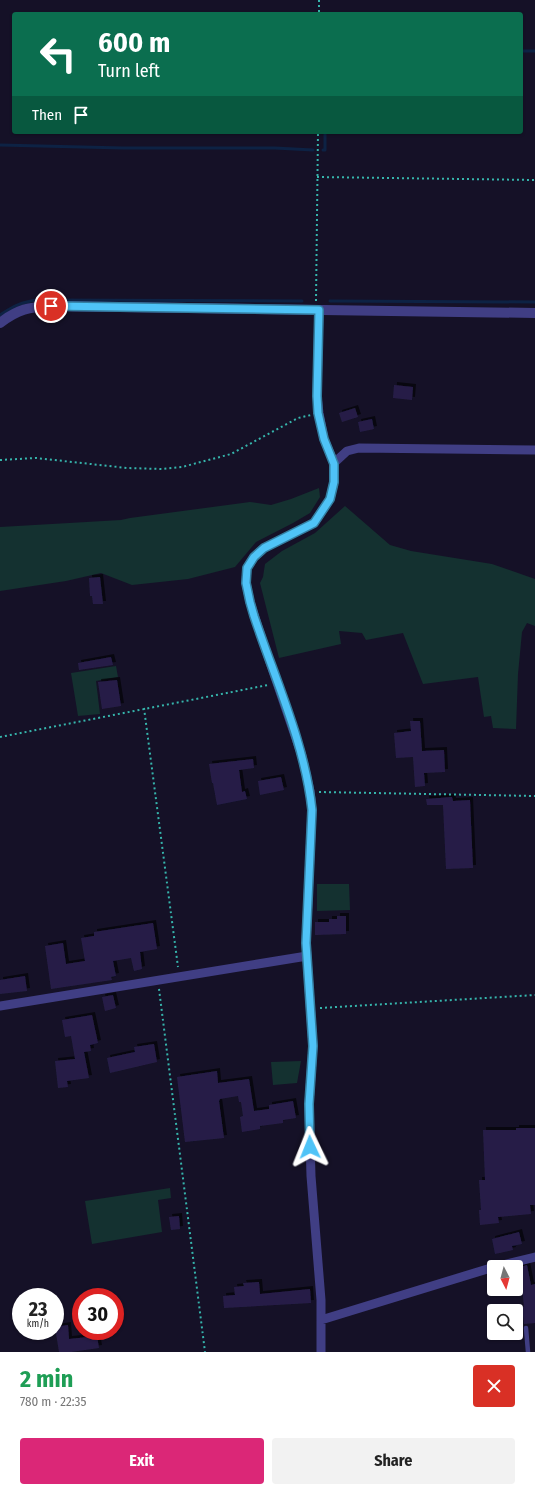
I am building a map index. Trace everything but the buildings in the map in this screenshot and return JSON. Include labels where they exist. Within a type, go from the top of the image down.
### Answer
[{"type":"street","points":[[0,323],[31,307],[535,313]]},
{"type":"street","points":[[318,310],[318,413],[324,439],[334,464],[334,482],[330,499],[314,523],[264,548],[254,557],[247,568],[246,583],[250,602],[302,756],[310,791],[312,810],[306,956],[313,1046],[309,1104],[311,1176],[320,1276],[321,1352]]},
{"type":"street","points":[[334,464],[347,451],[359,448],[535,450]]},
{"type":"street","points":[[0,1006],[306,956]]},
{"type":"street","points":[[523,1260],[535,1257]]},
{"type":"street","points":[[321,1320],[487,1269]]},
{"type":"lane","points":[[526,1328],[528,1352]]},
{"type":"path","points":[[319,0],[319,12]]},
{"type":"path","points":[[318,134],[318,310]]},
{"type":"path","points":[[317,177],[535,180]]},
{"type":"path","points":[[0,460],[36,458],[127,468],[162,469],[182,467],[231,454],[298,418],[318,413]]},
{"type":"path","points":[[0,737],[277,683]]},
{"type":"path","points":[[144,708],[179,977]]},
{"type":"path","points":[[310,791],[535,796]]},
{"type":"path","points":[[157,980],[206,1352]]},
{"type":"path","points":[[310,1008],[535,995]]},
{"type":"green space","points":[[319,488],[320,497],[310,513],[256,542],[235,567],[188,579],[132,585],[101,573],[66,581],[0,591],[0,527],[121,520],[250,502],[271,505]]},
{"type":"green space","points":[[345,506],[390,545],[411,551],[492,564],[535,579],[535,626],[527,623],[522,632],[518,674],[516,729],[493,728],[491,716],[484,717],[478,677],[423,684],[403,633],[366,640],[362,633],[339,631],[341,644],[279,658],[260,583],[263,577],[265,564],[282,551],[315,533]]},
{"type":"green space","points":[[116,666],[118,677],[96,681],[100,714],[78,716],[71,673]]},
{"type":"green space","points":[[317,884],[349,884],[350,910],[317,911]]},
{"type":"green space","points":[[301,1061],[297,1083],[273,1085],[271,1062]]},
{"type":"green space","points":[[170,1188],[171,1198],[158,1200],[162,1232],[92,1244],[85,1201]]},
{"type":"waterway","points":[[523,51],[535,51]]},
{"type":"waterway","points":[[323,150],[325,150],[325,134]]},
{"type":"waterway","points":[[0,145],[123,148],[275,148],[313,150]]},
{"type":"waterway","points":[[0,315],[18,305],[38,300],[302,301]]},
{"type":"waterway","points":[[330,301],[535,302]]},
{"type":"route","points":[[51,306],[319,310],[317,396],[318,413],[324,439],[334,464],[334,482],[330,499],[314,523],[264,548],[254,557],[247,568],[246,583],[254,616],[302,756],[310,791],[312,810],[306,956],[313,1046],[309,1104],[310,1147]]}]
